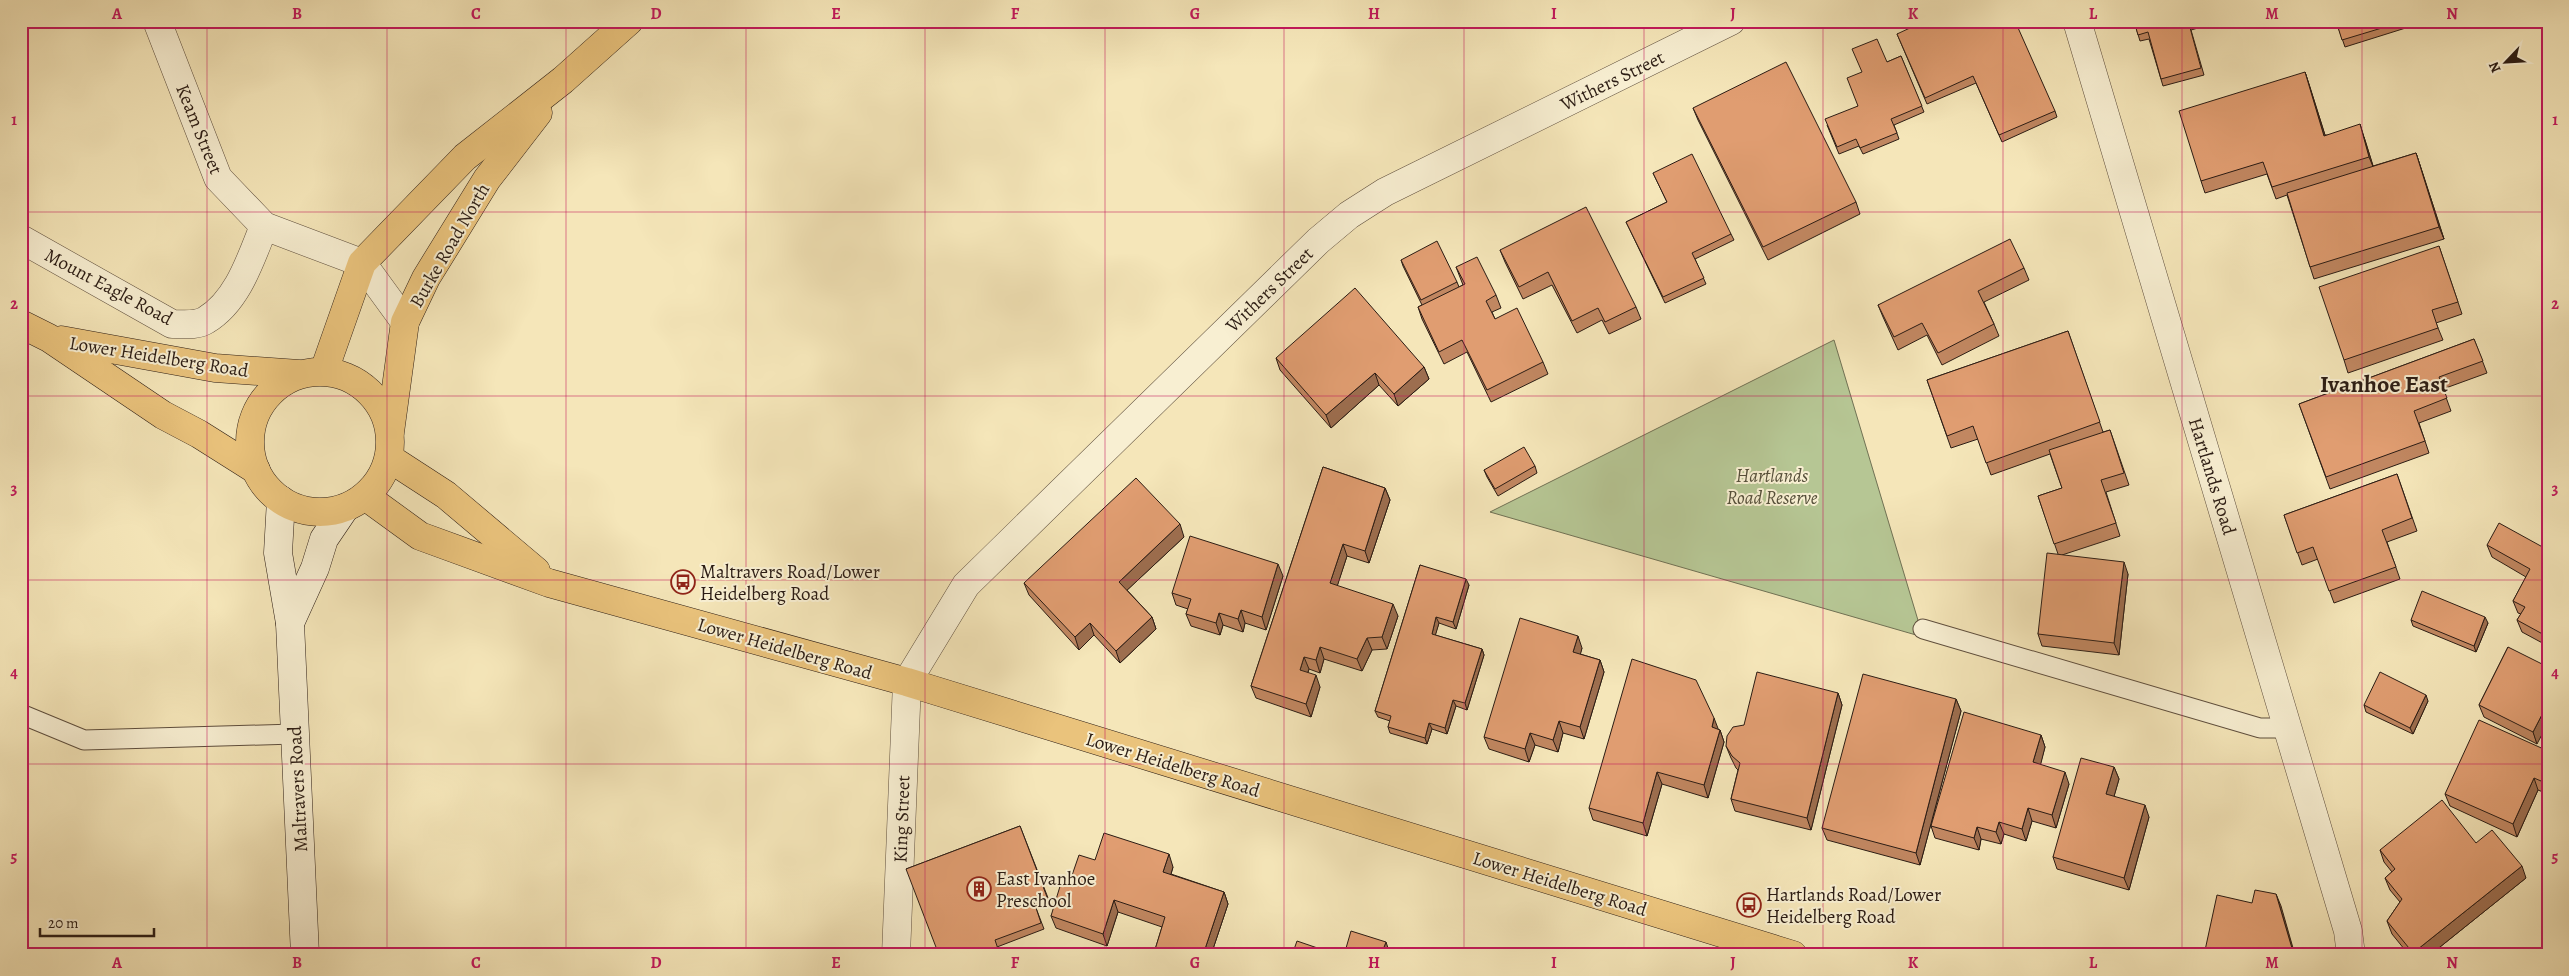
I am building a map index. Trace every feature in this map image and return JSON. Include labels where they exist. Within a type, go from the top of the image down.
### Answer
[{"type":"main road","name":"Burke Road North","points":[[312,373],[362,263],[465,157],[563,80],[629,21]]},
{"type":"main road","name":"Burke Road North","points":[[390,446],[405,322],[426,278],[487,179],[563,80]]},
{"type":"main road","name":"Lower Heidelberg Road","points":[[21,324],[49,338],[163,415],[199,434],[256,470]]},
{"type":"main road","name":"Lower Heidelberg Road","points":[[49,338],[215,368],[312,373]]},
{"type":"main road","points":[[312,373],[348,377],[369,391],[383,410],[390,446],[380,478],[355,502],[322,512],[304,510],[281,500],[264,483],[256,470],[250,446],[253,422],[258,409],[273,390],[312,373]]},
{"type":"main road","name":"Lower Heidelberg Road","points":[[390,446],[549,583]]},
{"type":"main road","name":"Lower Heidelberg Road","points":[[355,502],[420,536],[549,583],[907,682],[1793,955]]},
{"type":"street","name":"Keam Street","points":[[157,21],[218,178],[264,226],[362,263]]},
{"type":"street","name":"Withers Street","points":[[907,682],[966,585],[1318,241],[1349,215],[1385,192],[1731,21]]},
{"type":"street","name":"Hartlands Road","points":[[2077,21],[2289,728],[2350,943],[2362,955]]},
{"type":"street","name":"Mount Eagle Road","points":[[21,240],[172,324],[190,324],[206,321],[226,302],[242,276],[264,226]]},
{"type":"street","points":[[362,263],[405,322]]},
{"type":"street","name":"Maltravers Road","points":[[281,500],[278,553],[290,623],[305,955]]},
{"type":"street","name":"Maltravers Road","points":[[290,623],[316,568],[324,540],[355,502]]},
{"type":"street","name":"King Street","points":[[896,955],[907,682]]},
{"type":"lane","points":[[1923,629],[2260,728],[2289,728]]},
{"type":"lane","points":[[21,714],[84,740],[294,734]]},
{"type":"green space","name":"Hartlands Road Reserve","points":[[1834,340],[1923,637],[1490,512]]},
{"type":"building","points":[[1925,21],[1957,21],[1960,27],[1972,21],[2015,21],[2055,111],[1999,135],[1973,76],[1925,98],[1897,34]]},
{"type":"building","points":[[2134,21],[2199,21],[2189,24],[2201,68],[2161,79],[2148,32],[2138,35]]},
{"type":"building","points":[[2336,21],[2405,21],[2342,40]]},
{"type":"building","points":[[1877,39],[1887,62],[1901,56],[1922,106],[1891,119],[1897,133],[1860,148],[1856,139],[1837,147],[1825,119],[1858,106],[1847,78],[1862,72],[1852,49]]},
{"type":"building","points":[[1786,62],[1856,202],[1763,247],[1693,108]]},
{"type":"building","points":[[2305,72],[2324,136],[2360,124],[2369,157],[2272,187],[2263,162],[2201,181],[2179,111]]},
{"type":"building","points":[[2416,153],[2439,227],[2310,267],[2287,193]]},
{"type":"building","points":[[1692,154],[1731,234],[1692,253],[1704,278],[1663,297],[1626,222],[1667,202],[1653,173]]},
{"type":"building","points":[[1586,207],[1636,307],[1605,322],[1598,308],[1572,321],[1548,272],[1519,287],[1500,250]]},
{"type":"building","points":[[2010,239],[2024,268],[1978,291],[1994,324],[1938,353],[1922,323],[1894,337],[1878,305]]},
{"type":"building","points":[[1437,241],[1457,282],[1421,300],[1401,260]]},
{"type":"building","points":[[2439,246],[2458,302],[2432,310],[2438,328],[2344,360],[2319,287]]},
{"type":"building","points":[[1477,257],[1496,295],[1486,301],[1495,319],[1517,308],[1543,362],[1487,390],[1462,340],[1439,352],[1418,307],[1465,284],[1456,267]]},
{"type":"building","points":[[1355,288],[1424,367],[1394,394],[1375,373],[1326,415],[1276,358]]},
{"type":"building","points":[[2068,331],[2100,422],[1986,463],[1973,426],[1947,436],[1927,380]]},
{"type":"building","points":[[2474,339],[2483,361],[2439,377],[2447,398],[2414,411],[2425,441],[2326,477],[2299,404]]},
{"type":"building","points":[[2110,430],[2124,473],[2101,480],[2116,523],[2054,544],[2038,496],[2062,488],[2049,450]]},
{"type":"building","points":[[1524,447],[1535,466],[1495,489],[1484,470]]},
{"type":"building","points":[[1323,467],[1385,488],[1365,551],[1343,544],[1330,583],[1393,604],[1382,637],[1367,638],[1357,659],[1320,647],[1316,660],[1304,657],[1300,670],[1316,675],[1306,704],[1251,686]]},
{"type":"building","points":[[2397,474],[2412,518],[2382,530],[2396,567],[2329,591],[2313,547],[2297,553],[2284,515]]},
{"type":"building","points":[[1136,478],[1180,524],[1119,582],[1152,617],[1116,651],[1090,623],[1075,637],[1024,583]]},
{"type":"building","points":[[2499,523],[2548,550],[2548,637],[2517,620],[2525,607],[2513,601],[2530,569],[2487,545]]},
{"type":"building","points":[[1190,536],[1278,564],[1262,617],[1241,610],[1238,619],[1219,613],[1216,623],[1186,614],[1191,599],[1172,593]]},
{"type":"building","points":[[2047,553],[2124,562],[2114,643],[2038,634]]},
{"type":"building","points":[[1420,565],[1466,579],[1453,622],[1436,617],[1432,634],[1482,649],[1465,703],[1453,700],[1445,728],[1429,723],[1425,738],[1388,727],[1391,716],[1375,711]]},
{"type":"building","points":[[2422,591],[2485,617],[2474,646],[2411,620]]},
{"type":"building","points":[[1520,618],[1578,636],[1573,652],[1600,660],[1580,727],[1559,721],[1553,740],[1530,733],[1525,749],[1484,737]]},
{"type":"building","points":[[2508,647],[2548,667],[2548,703],[2533,732],[2479,705]]},
{"type":"building","points":[[1632,659],[1696,680],[1714,718],[1712,727],[1720,730],[1704,785],[1657,772],[1643,823],[1589,808]]},
{"type":"building","points":[[1757,672],[1838,693],[1807,818],[1731,799],[1740,763],[1732,756],[1726,746],[1727,736],[1733,727],[1744,725]]},
{"type":"building","points":[[2380,672],[2426,695],[2410,728],[2364,705]]},
{"type":"building","points":[[1863,674],[1956,699],[1916,853],[1822,828]]},
{"type":"building","points":[[1964,712],[2041,735],[2033,762],[2065,772],[2052,815],[2028,808],[2022,829],[1999,822],[1996,832],[1977,827],[1974,838],[1931,826]]},
{"type":"building","points":[[2479,720],[2548,751],[2548,784],[2534,778],[2513,824],[2445,794]]},
{"type":"building","points":[[2081,758],[2114,767],[2106,794],[2145,805],[2124,878],[2053,857]]},
{"type":"building","points":[[2442,800],[2476,843],[2492,830],[2522,866],[2413,953],[2387,921],[2402,899],[2385,878],[2395,869],[2380,850]]},
{"type":"building","name":"East Ivanhoe Preschool","points":[[1020,826],[1047,897],[1034,902],[1041,923],[995,940],[1000,955],[939,955],[906,869]]},
{"type":"building","points":[[1104,833],[1169,854],[1163,872],[1224,892],[1203,955],[1159,955],[1154,953],[1165,917],[1114,900],[1103,934],[1051,916],[1061,883],[1069,884],[1079,855],[1095,860]]},
{"type":"building","points":[[2255,890],[2276,894],[2294,955],[2204,955],[2217,895],[2252,903]]},
{"type":"building","points":[[1351,931],[1386,942],[1381,955],[1344,955]]},
{"type":"building","points":[[1297,941],[1338,955],[1292,955]]},
{"type":"place","name":"Maltravers Road/Lower Heidelberg Road","points":[[683,582]]},
{"type":"place","name":"East Ivanhoe Preschool","points":[[979,889]]},
{"type":"place","name":"Hartlands Road/Lower Heidelberg Road","points":[[1749,905]]},
{"type":"district","name":"Ivanhoe East","points":[[2384,384]]}]
